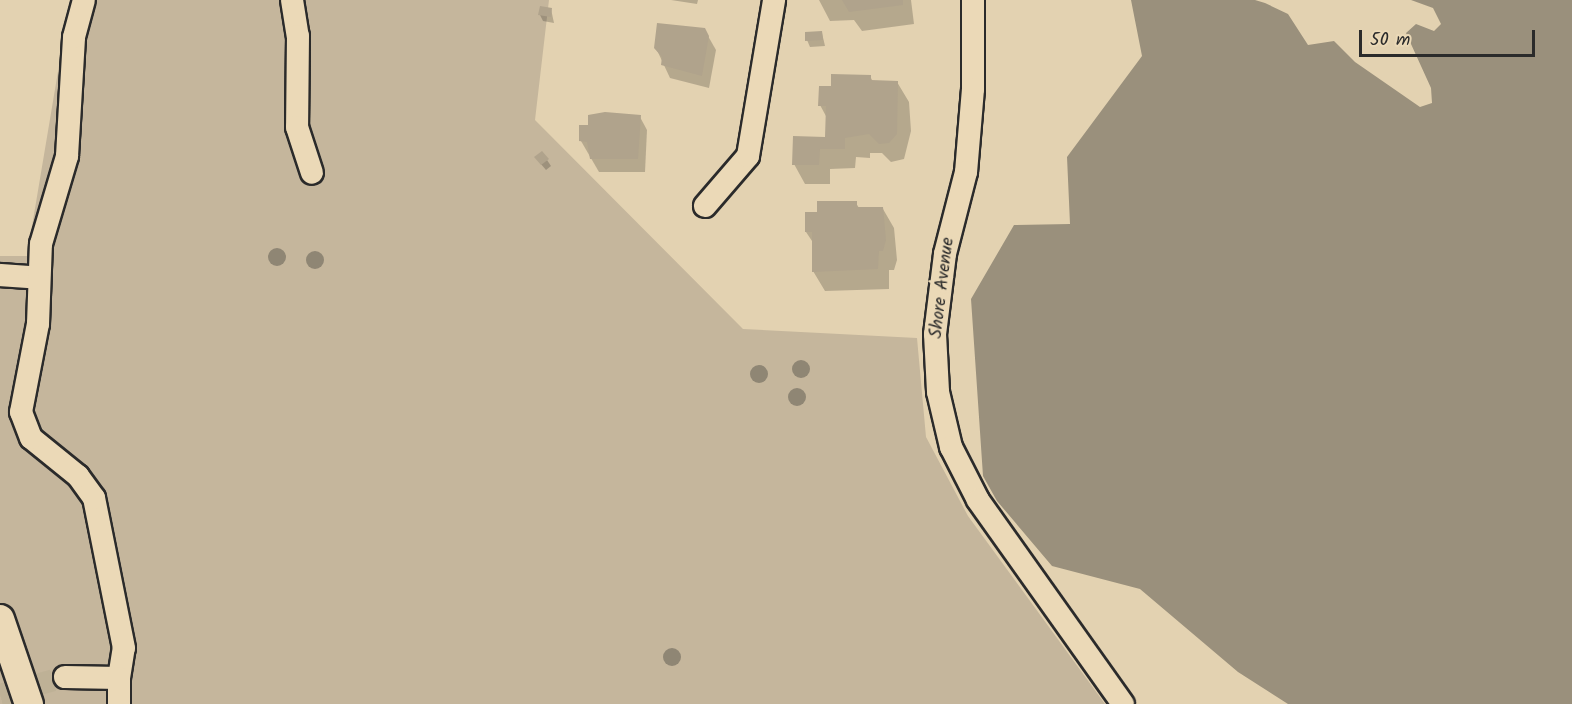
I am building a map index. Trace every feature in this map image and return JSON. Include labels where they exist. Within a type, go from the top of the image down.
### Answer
[{"type":"main road","points":[[0,619],[29,704]]},
{"type":"street","points":[[84,0],[74,37],[66,167],[45,229],[39,278],[38,324],[23,393],[22,420],[37,445],[84,482],[98,506],[124,637],[119,678],[119,704]]},
{"type":"street","points":[[292,0],[298,36],[296,120],[312,173]]},
{"type":"street","points":[[705,206],[748,156],[774,0]]},
{"type":"street","name":"Shore Avenue","points":[[973,0],[972,101],[966,172],[945,254],[935,334],[938,392],[951,447],[978,500],[1124,704]]},
{"type":"street","points":[[0,275],[39,278]]},
{"type":"street","points":[[65,677],[119,678]]},
{"type":"shaded area","points":[[70,0],[549,0],[535,120],[743,329],[917,338],[926,437],[968,516],[1105,704],[0,704],[0,256],[27,256]]},
{"type":"shaded area","points":[[1131,0],[1255,0],[1265,3],[1288,14],[1308,45],[1334,41],[1355,62],[1420,107],[1432,103],[1431,88],[1406,33],[1416,24],[1434,31],[1441,24],[1433,8],[1411,0],[1572,0],[1572,704],[1288,704],[1238,672],[1140,589],[1052,566],[997,501],[983,476],[971,299],[1014,225],[1070,224],[1067,157],[1142,56]]},
{"type":"building","points":[[842,0],[903,0],[903,5],[849,12]]},
{"type":"building","points":[[540,6],[552,8],[551,17],[538,15]]},
{"type":"building","points":[[657,23],[705,28],[709,36],[702,76],[661,65],[662,57],[654,48]]},
{"type":"building","points":[[822,31],[823,40],[805,41],[805,32]]},
{"type":"building","points":[[831,74],[871,75],[871,80],[898,81],[897,134],[889,143],[879,144],[869,134],[845,138],[845,149],[820,149],[819,165],[792,165],[793,136],[825,137],[826,106],[818,106],[819,86],[831,86]]},
{"type":"building","points":[[605,112],[641,115],[638,159],[590,159],[587,142],[579,141],[579,125],[588,125],[588,115]]},
{"type":"building","points":[[542,151],[549,159],[541,165],[534,157]]},
{"type":"building","points":[[817,201],[857,201],[857,207],[883,207],[886,240],[883,251],[879,251],[878,269],[812,272],[812,232],[805,232],[805,212],[817,212]]},
{"type":"tunnel","points":[[0,695],[65,677]]}]
